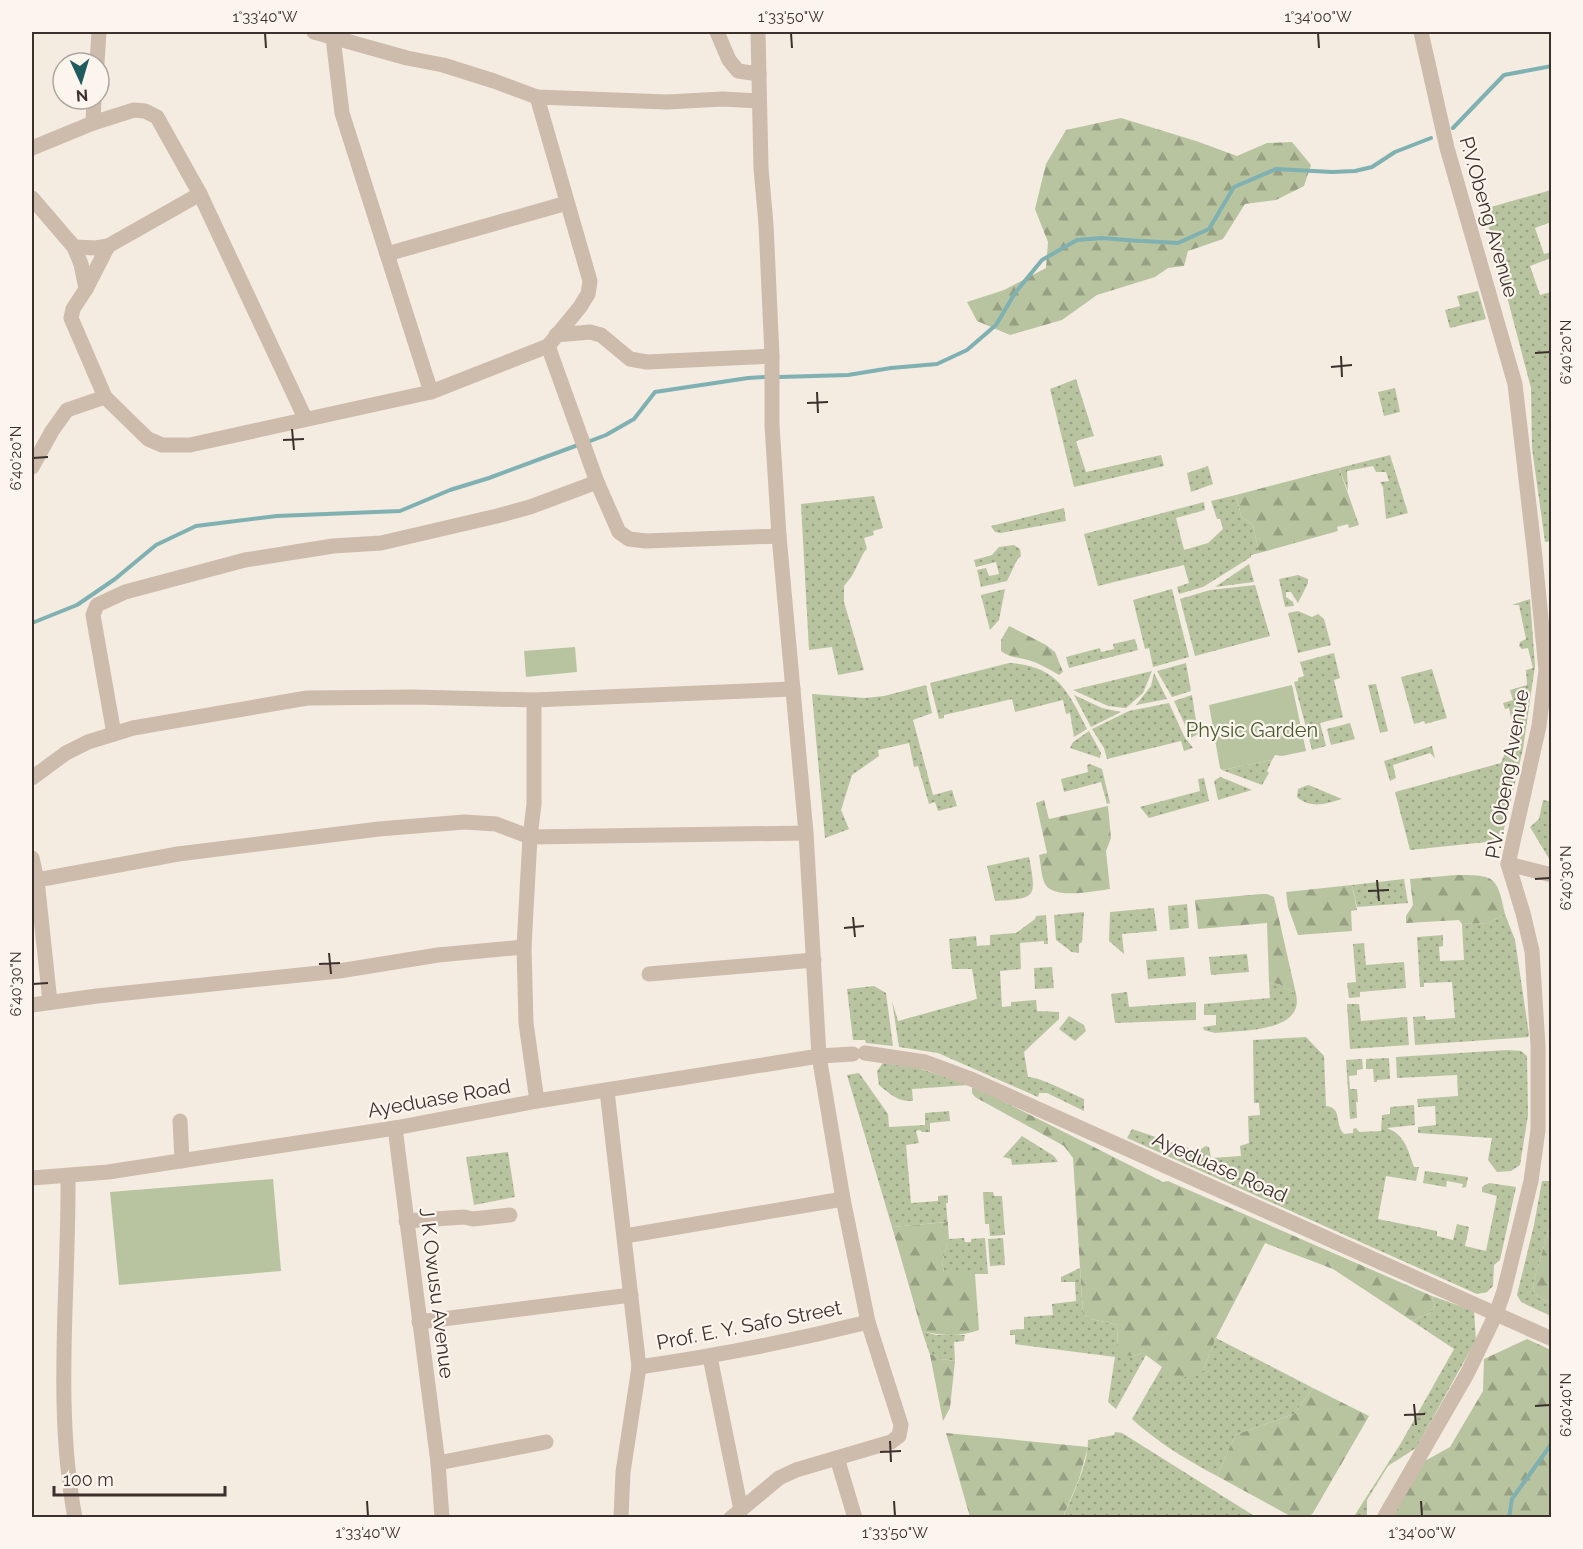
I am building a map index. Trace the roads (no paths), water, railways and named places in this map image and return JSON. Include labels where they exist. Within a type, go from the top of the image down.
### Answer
[{"type":"street","points":[[98,51],[99,32]]},
{"type":"street","points":[[314,32],[407,58],[443,65],[537,97],[667,102],[723,99],[759,101]]},
{"type":"street","points":[[717,32],[729,60],[738,71],[759,74]]},
{"type":"street","points":[[736,1514],[779,1478],[796,1470],[891,1442],[899,1436],[901,1425],[868,1322],[843,1199],[819,1056],[806,832],[779,536],[772,425],[772,356],[759,101],[758,32]]},
{"type":"street","name":"P.V.Obeng Avenue","points":[[1421,32],[1447,148],[1515,384],[1517,414]]},
{"type":"street","points":[[333,37],[342,113],[431,392]]},
{"type":"street","points":[[537,97],[590,281],[588,294],[552,341]]},
{"type":"street","points":[[32,148],[93,123],[134,110],[145,111],[157,117],[200,194],[304,418]]},
{"type":"street","points":[[93,123],[94,111]]},
{"type":"street","points":[[74,247],[108,246],[200,194]]},
{"type":"street","points":[[32,198],[74,247],[81,264],[86,289]]},
{"type":"street","points":[[387,254],[567,203]]},
{"type":"street","points":[[108,246],[86,289],[77,300],[71,318],[105,397],[148,439],[162,445],[190,445],[304,418],[431,392],[552,341],[590,332],[601,335],[630,359],[647,362],[772,356]]},
{"type":"street","points":[[552,341],[597,482],[618,532],[629,539],[646,541],[779,536]]},
{"type":"street","points":[[32,467],[67,410],[105,397]]},
{"type":"street","name":"P.V. Obeng Avenue","points":[[1384,1518],[1467,1374],[1496,1314],[1504,1291],[1531,1181],[1538,1130],[1538,1046],[1532,951],[1508,864],[1539,726],[1546,670],[1533,535],[1517,414]]},
{"type":"street","points":[[114,734],[93,615],[97,605],[125,592],[245,560],[333,546],[381,543],[497,516],[530,507],[597,482]]},
{"type":"street","points":[[32,778],[66,753],[87,742],[133,728],[306,698],[413,697],[534,700],[793,689]]},
{"type":"street","points":[[534,700],[534,804],[524,947],[526,1023],[537,1101]]},
{"type":"street","points":[[37,880],[178,854],[379,829],[464,822],[496,824],[530,837],[806,832]]},
{"type":"street","points":[[32,858],[37,880],[50,1002]]},
{"type":"street","points":[[1508,864],[1551,875]]},
{"type":"street","points":[[32,1005],[339,971],[438,956],[524,947]]},
{"type":"street","points":[[649,974],[814,960]]},
{"type":"street","name":"Ayeduase Road","points":[[32,1178],[68,1176],[182,1161],[395,1128],[537,1101],[819,1056],[859,1053],[925,1062],[971,1079],[1551,1339]]},
{"type":"street","points":[[607,1091],[639,1367],[623,1472],[621,1518]]},
{"type":"street","points":[[180,1121],[182,1161]]},
{"type":"street","name":"J K Owusu Avenue","points":[[395,1128],[418,1322],[438,1463],[442,1518]]},
{"type":"street","points":[[68,1176],[64,1410],[75,1518]]},
{"type":"street","points":[[625,1236],[843,1199]]},
{"type":"street","points":[[406,1221],[464,1217],[473,1219],[510,1215]]},
{"type":"street","points":[[418,1322],[631,1295]]},
{"type":"street","name":"Prof. E. Y. Safo Street","points":[[639,1367],[710,1357],[868,1322]]},
{"type":"street","points":[[710,1357],[736,1514]]},
{"type":"street","points":[[438,1463],[546,1442]]},
{"type":"street","points":[[837,1458],[855,1518]]},
{"type":"waterway","points":[[1453,128],[1504,75],[1552,66]]},
{"type":"waterway","points":[[1143,241],[1178,243],[1209,229],[1234,187],[1276,169],[1355,171],[1372,167],[1395,152],[1431,138]]},
{"type":"waterway","points":[[779,377],[848,375],[937,364],[967,350],[996,325],[1015,293],[1042,260],[1077,240],[1101,238],[1140,241]]},
{"type":"waterway","points":[[585,443],[606,435],[634,419],[655,392],[765,377]]},
{"type":"waterway","points":[[32,623],[77,605],[115,579],[156,545],[196,526],[277,516],[400,511],[450,490],[578,445]]},
{"type":"waterway","points":[[1509,1518],[1512,1499],[1552,1443]]},
{"type":"park label","name":"Physic Garden","points":[[1252,730]]}]
